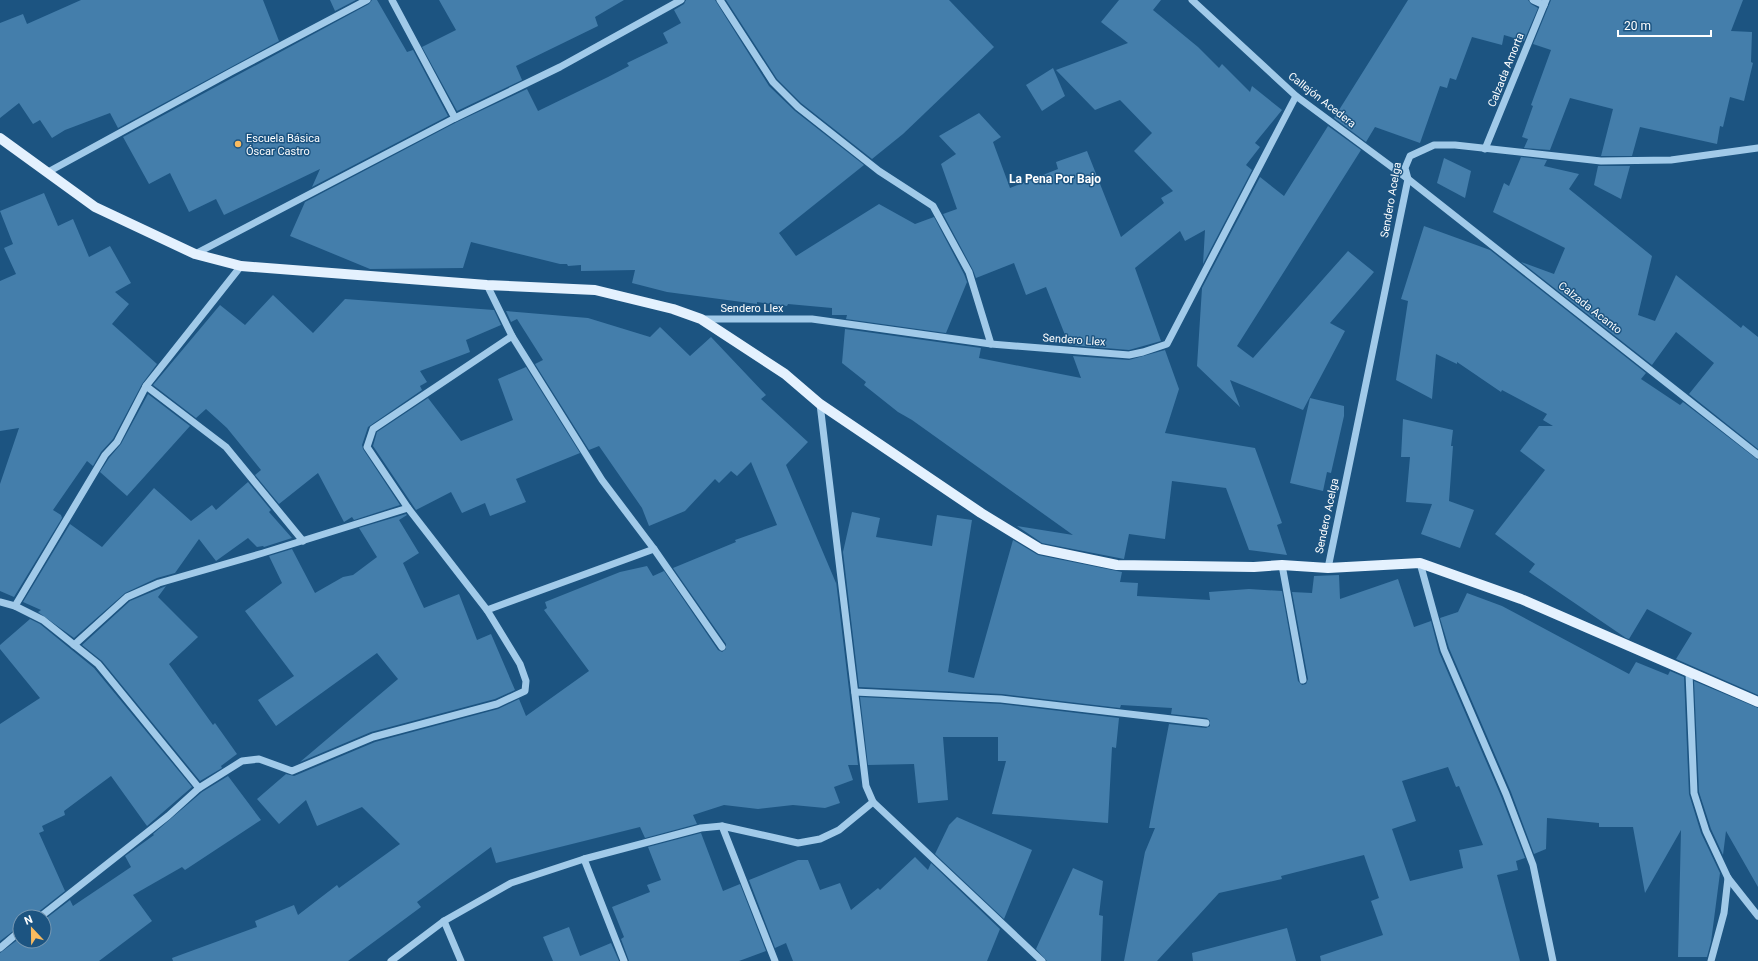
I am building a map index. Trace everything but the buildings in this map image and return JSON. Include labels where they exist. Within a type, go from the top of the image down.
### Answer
[{"type":"main road","points":[[0,138],[95,207],[195,254],[241,266],[487,285],[595,290],[673,309],[701,319],[785,374],[820,404],[981,513],[1040,549],[1117,565],[1254,567],[1282,565],[1328,568],[1420,563],[1521,599],[1758,702]]},
{"type":"street","points":[[48,172],[367,0]]},
{"type":"street","points":[[392,0],[455,118]]},
{"type":"street","points":[[195,254],[455,118],[560,67],[681,0]]},
{"type":"street","points":[[720,0],[773,82],[798,106],[879,171],[933,206],[969,272],[991,344]]},
{"type":"street","name":"Callejón Acedera","points":[[1192,0],[1296,96],[1408,179]]},
{"type":"street","points":[[1533,0],[1545,3]]},
{"type":"street","name":"Calzada Amorta","points":[[1485,149],[1545,3]]},
{"type":"street","name":"Sendero Llex","points":[[701,319],[812,319],[991,344],[1129,355],[1167,344],[1296,96]]},
{"type":"street","name":"Sendero Acelga","points":[[1328,568],[1408,179],[1405,168],[1410,156],[1434,145],[1455,145],[1601,161],[1671,160],[1758,148]]},
{"type":"street","name":"Calzada Acanto","points":[[1408,179],[1758,455]]},
{"type":"street","points":[[15,606],[105,455],[117,442],[146,386],[241,266]]},
{"type":"street","points":[[487,285],[512,336],[602,480],[654,549],[722,648]]},
{"type":"street","points":[[50,909],[168,816],[199,788],[242,761],[259,758],[292,771],[373,737],[498,704],[526,691],[526,681],[520,664],[487,610],[408,508],[367,446],[373,429],[512,336]]},
{"type":"street","points":[[146,386],[226,447],[303,541]]},
{"type":"street","points":[[820,404],[866,786],[873,802],[1042,961]]},
{"type":"street","points":[[74,645],[127,597],[159,583],[303,541],[408,508]]},
{"type":"street","points":[[487,610],[654,549]]},
{"type":"street","points":[[1420,563],[1444,650],[1506,794],[1533,865],[1554,961]]},
{"type":"street","points":[[1282,565],[1303,680]]},
{"type":"street","points":[[0,602],[15,606],[43,620],[98,664],[199,788]]},
{"type":"street","points":[[1689,673],[1694,793],[1706,831],[1728,878],[1758,916]]},
{"type":"street","points":[[855,692],[1001,699],[1206,723]]},
{"type":"street","points":[[391,961],[444,921],[512,883],[584,860],[701,828],[722,826],[798,843],[820,839],[839,830],[873,802]]},
{"type":"street","points":[[722,826],[775,961]]},
{"type":"street","points":[[584,860],[624,961]]},
{"type":"street","points":[[1711,961],[1724,913],[1728,878]]},
{"type":"street","points":[[444,921],[460,961]]},
{"type":"street","points":[[0,948],[12,938]]},
{"type":"place","name":"Escuela Básica Óscar Castro","points":[[238,144]]},
{"type":"district","name":"La Pena Por Bajo","points":[[1055,179]]}]
